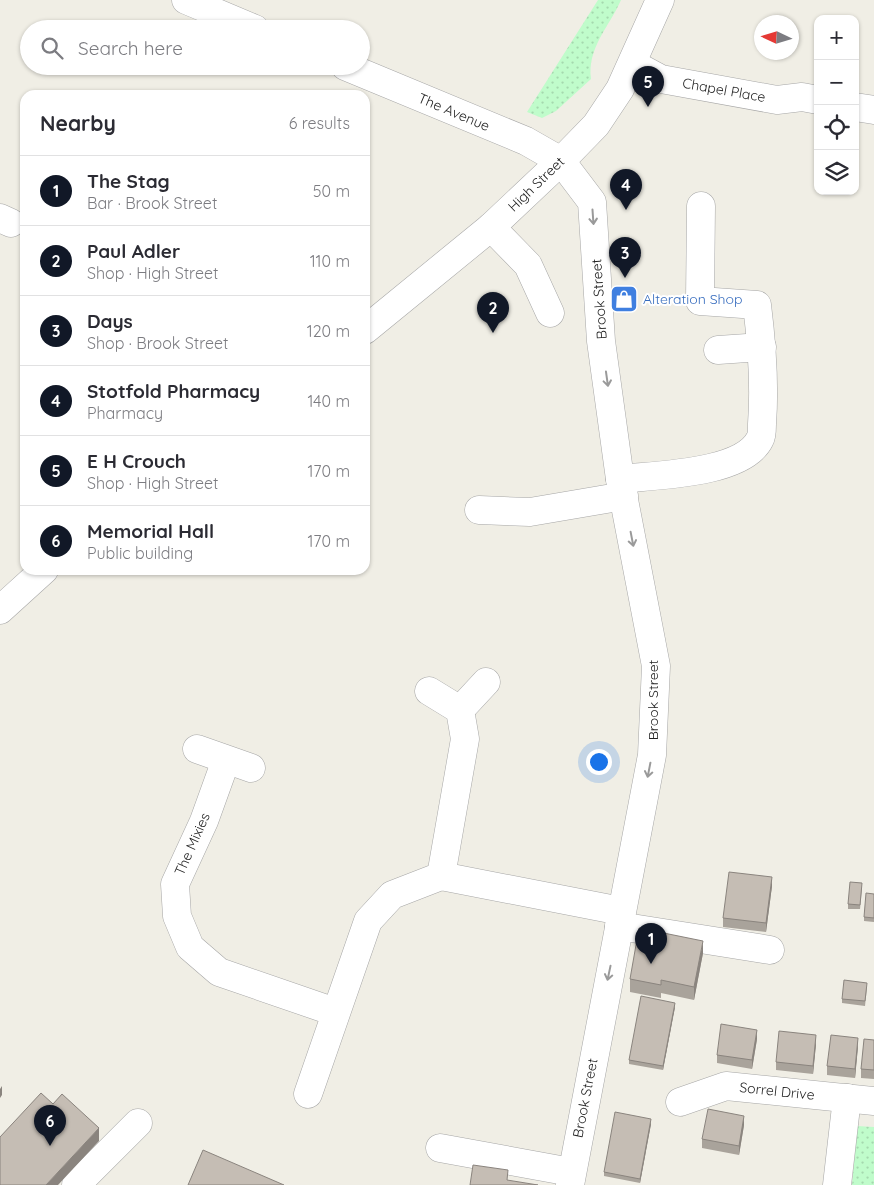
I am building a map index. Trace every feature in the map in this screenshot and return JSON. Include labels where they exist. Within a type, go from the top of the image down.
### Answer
[{"type":"street","points":[[186,0],[234,20]]},
{"type":"street","name":"High Street","points":[[370,326],[491,227],[596,125],[620,89],[633,64],[660,0]]},
{"type":"street","name":"Chapel Place","points":[[633,64],[661,79],[777,100],[802,97],[814,99]]},
{"type":"street","name":"The Avenue","points":[[367,75],[526,141],[561,161]]},
{"type":"street","points":[[859,107],[874,110]]},
{"type":"street","name":"Brook Street","points":[[561,161],[592,202],[601,341],[622,488],[656,666],[652,754],[570,1178]]},
{"type":"street","points":[[479,510],[530,512],[622,488],[722,467],[744,456],[761,439],[763,406],[762,347],[757,305],[700,301],[701,206]]},
{"type":"street","points":[[491,227],[528,265],[550,313]]},
{"type":"street","points":[[718,350],[762,347]]},
{"type":"street","points":[[0,610],[38,575]]},
{"type":"street","points":[[460,710],[486,682]]},
{"type":"street","points":[[429,691],[460,710],[465,739],[441,876]]},
{"type":"street","points":[[197,749],[251,768]]},
{"type":"street","name":"The Mixies","points":[[226,760],[204,821],[175,884],[176,916],[190,947],[219,972],[335,1012]]},
{"type":"street","points":[[308,1094],[368,921],[392,895],[441,876],[620,919],[770,950]]},
{"type":"street","name":"Sorrel Drive","points":[[680,1102],[726,1086],[874,1101]]},
{"type":"street","points":[[837,1185],[847,1098]]},
{"type":"street","points":[[76,1185],[138,1123]]},
{"type":"street","points":[[440,1148],[570,1178]]},
{"type":"green space","points":[[598,0],[621,0],[592,57],[591,79],[556,111],[542,118],[527,112]]},
{"type":"green space","points":[[857,1126],[874,1127],[874,1185],[852,1185]]},
{"type":"building","points":[[729,872],[772,877],[766,923],[723,918]]},
{"type":"building","points":[[850,882],[862,883],[860,905],[848,904]]},
{"type":"building","points":[[866,893],[874,894],[874,918],[864,917]]},
{"type":"building","points":[[639,928],[703,941],[694,987],[661,980],[661,985],[630,979]]},
{"type":"building","points":[[844,980],[867,983],[865,1001],[842,999]]},
{"type":"building","points":[[641,996],[675,1003],[663,1066],[629,1060]]},
{"type":"building","points":[[721,1024],[757,1030],[752,1060],[717,1055]]},
{"type":"building","points":[[779,1031],[816,1035],[813,1066],[776,1062]]},
{"type":"building","points":[[831,1035],[858,1038],[855,1069],[827,1066]]},
{"type":"building","points":[[864,1039],[874,1040],[874,1070],[861,1069]]},
{"type":"building","points":[[41,1093],[53,1104],[62,1094],[99,1128],[46,1185],[0,1185],[0,1137]]},
{"type":"building","points":[[708,1109],[744,1116],[739,1146],[702,1139]]},
{"type":"building","points":[[615,1112],[651,1119],[640,1179],[604,1172]]},
{"type":"building","points":[[203,1150],[284,1185],[188,1185]]},
{"type":"building","points":[[473,1165],[508,1170],[507,1180],[538,1185],[470,1185]]},
{"type":"place","name":"E H Crouch","points":[[648,107]]},
{"type":"place","name":"Stotfold Pharmacy","points":[[626,210]]},
{"type":"place","name":"Days","points":[[625,278]]},
{"type":"place","name":"Alteration Shop","points":[[624,299]]},
{"type":"place","name":"Paul Adler","points":[[493,333]]},
{"type":"place","name":"The Stag","points":[[651,964]]},
{"type":"place","name":"Memorial Hall","points":[[50,1146]]}]
